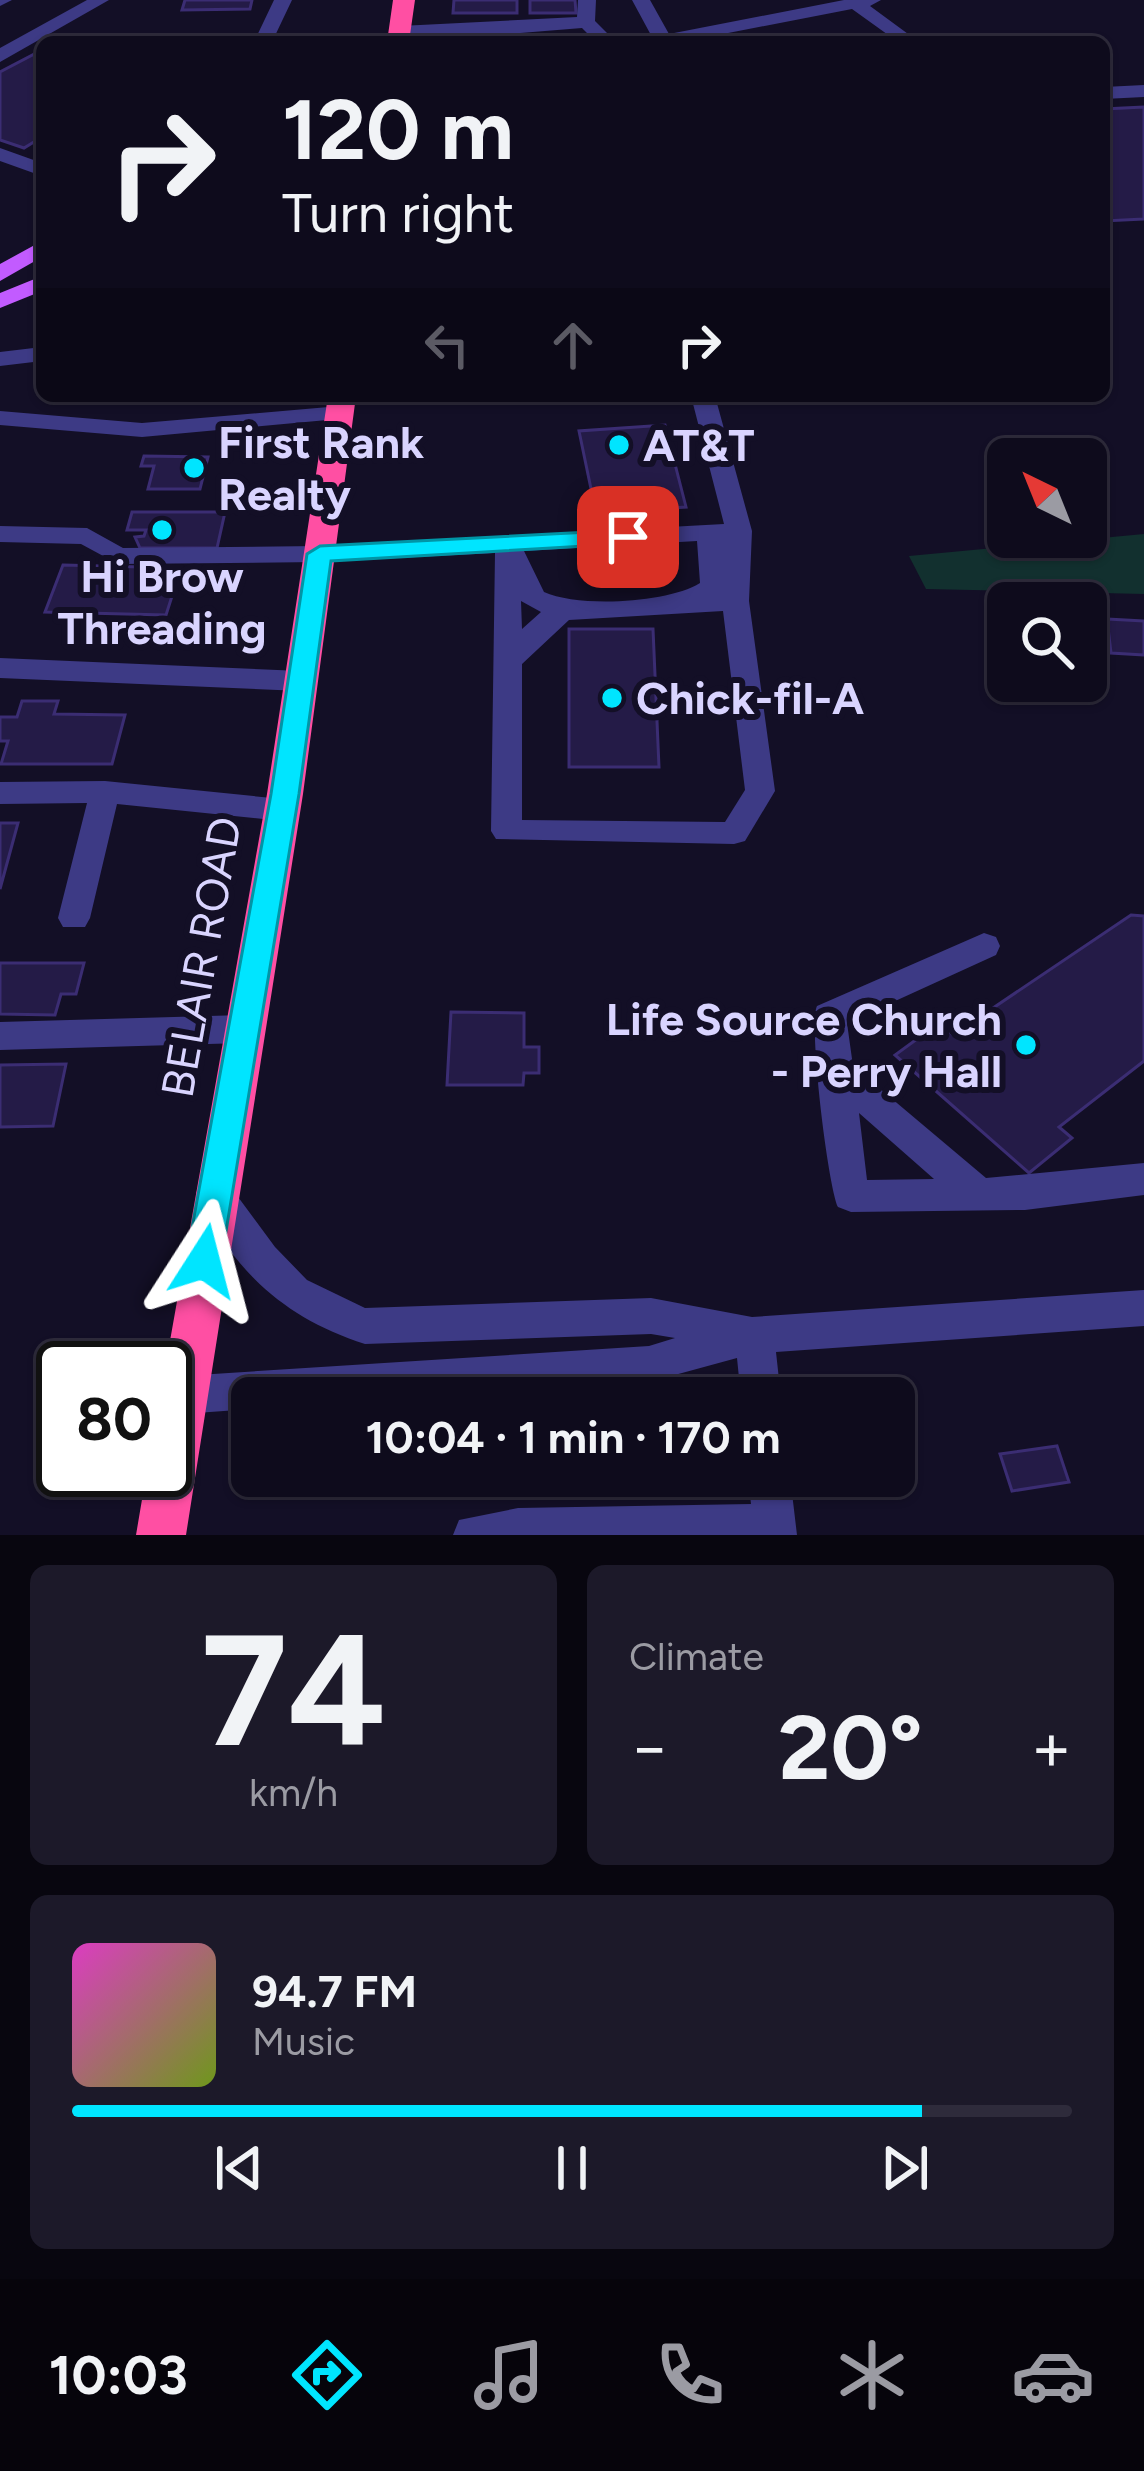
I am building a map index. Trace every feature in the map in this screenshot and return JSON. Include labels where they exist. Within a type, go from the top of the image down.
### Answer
[{"type":"highway","points":[[399,36],[404,0]]},
{"type":"highway","name":"BELAIR ROAD","points":[[191,1341],[282,809],[341,404]]},
{"type":"highway","name":"BELAIR ROAD","points":[[161,1535],[167,1497]]},
{"type":"main road","points":[[0,274],[36,251]]},
{"type":"main road","points":[[0,301],[36,286]]},
{"type":"street","points":[[0,56],[100,0]]},
{"type":"street","points":[[265,36],[283,0]]},
{"type":"street","points":[[587,0],[586,22],[601,36]]},
{"type":"street","points":[[641,0],[656,36]]},
{"type":"street","points":[[755,0],[764,21]]},
{"type":"street","points":[[684,36],[764,21],[816,5],[864,2],[903,36]]},
{"type":"street","points":[[500,36],[586,22]]},
{"type":"street","points":[[1110,93],[1144,91]]},
{"type":"street","points":[[0,154],[36,168]]},
{"type":"street","points":[[0,359],[36,355]]},
{"type":"street","points":[[508,544],[507,831],[734,833],[760,791],[735,601],[739,532],[705,402]]},
{"type":"street","points":[[0,418],[142,430],[238,407],[341,404]]},
{"type":"street","points":[[0,534],[87,536],[118,556],[320,554],[739,532]]},
{"type":"street","points":[[688,603],[714,587],[709,533]]},
{"type":"street","points":[[508,544],[533,598],[562,611],[735,601]]},
{"type":"street","points":[[508,662],[538,628],[562,611]]},
{"type":"street","points":[[0,668],[301,682]]},
{"type":"street","points":[[0,793],[105,792],[282,809]]},
{"type":"street","points":[[74,918],[105,792]]},
{"type":"street","points":[[984,946],[829,1016],[851,1196],[979,1195],[1144,1179]]},
{"type":"street","points":[[0,1036],[243,1029]]},
{"type":"street","points":[[836,1072],[979,1195]]},
{"type":"street","points":[[214,1193],[291,1294],[321,1315],[365,1326],[651,1316],[754,1335]]},
{"type":"street","points":[[192,1394],[649,1364],[754,1335],[1144,1308]]},
{"type":"street","points":[[754,1335],[758,1377]]},
{"type":"street","points":[[474,1535],[518,1529],[775,1530],[771,1497]]},
{"type":"green space","points":[[1144,534],[1144,594],[1107,593],[1107,582],[987,582],[987,590],[926,589],[909,556],[987,549],[987,558],[1107,558],[1107,537]]},
{"type":"building","points":[[185,0],[252,0],[250,9],[182,10]]},
{"type":"building","points":[[454,0],[517,0],[517,13],[453,13]]},
{"type":"building","points":[[530,0],[575,0],[576,13],[530,13]]},
{"type":"building","points":[[36,53],[36,141],[24,148],[0,140],[0,72]]},
{"type":"building","points":[[1144,107],[1144,219],[1110,221],[1110,109]]},
{"type":"building","points":[[665,425],[686,507],[596,513],[579,431]]},
{"type":"building","points":[[144,456],[208,457],[200,489],[148,489],[154,466],[141,466]]},
{"type":"building","points":[[132,512],[225,512],[217,548],[140,548],[135,537],[144,536],[146,530],[127,530]]},
{"type":"building","points":[[63,565],[181,568],[166,615],[45,612]]},
{"type":"building","points":[[1107,619],[1144,621],[1144,655],[1111,653]]},
{"type":"building","name":"Chick-fil-A","points":[[569,629],[653,629],[659,767],[569,767]]},
{"type":"building","points":[[22,701],[58,701],[54,714],[125,715],[112,764],[1,764],[8,741],[0,741],[0,717],[17,717]]},
{"type":"building","points":[[0,823],[18,823],[0,889]]},
{"type":"building","name":"Life Source Church - Perry Hall","points":[[1131,915],[1144,916],[1144,1061],[1059,1127],[1072,1138],[1029,1173],[895,1055],[939,1023],[953,1035]]},
{"type":"building","points":[[0,963],[84,963],[76,994],[61,994],[55,1015],[0,1014]]},
{"type":"building","points":[[451,1012],[524,1013],[524,1047],[539,1047],[539,1073],[524,1073],[523,1085],[447,1085]]},
{"type":"building","points":[[66,1064],[53,1126],[0,1127],[0,1065]]},
{"type":"building","points":[[1057,1446],[1069,1482],[1012,1491],[1000,1454]]},
{"type":"place","name":"AT&T","points":[[619,445]]},
{"type":"place","name":"First Rank Realty","points":[[194,468]]},
{"type":"place","name":"Hi Brow Threading","points":[[162,530]]},
{"type":"place","name":"Chick-fil-A","points":[[612,698]]},
{"type":"place","name":"Life Source Church - Perry Hall","points":[[1026,1045]]},
{"type":"route","points":[[204,1261],[285,794],[320,554],[628,537]]}]
